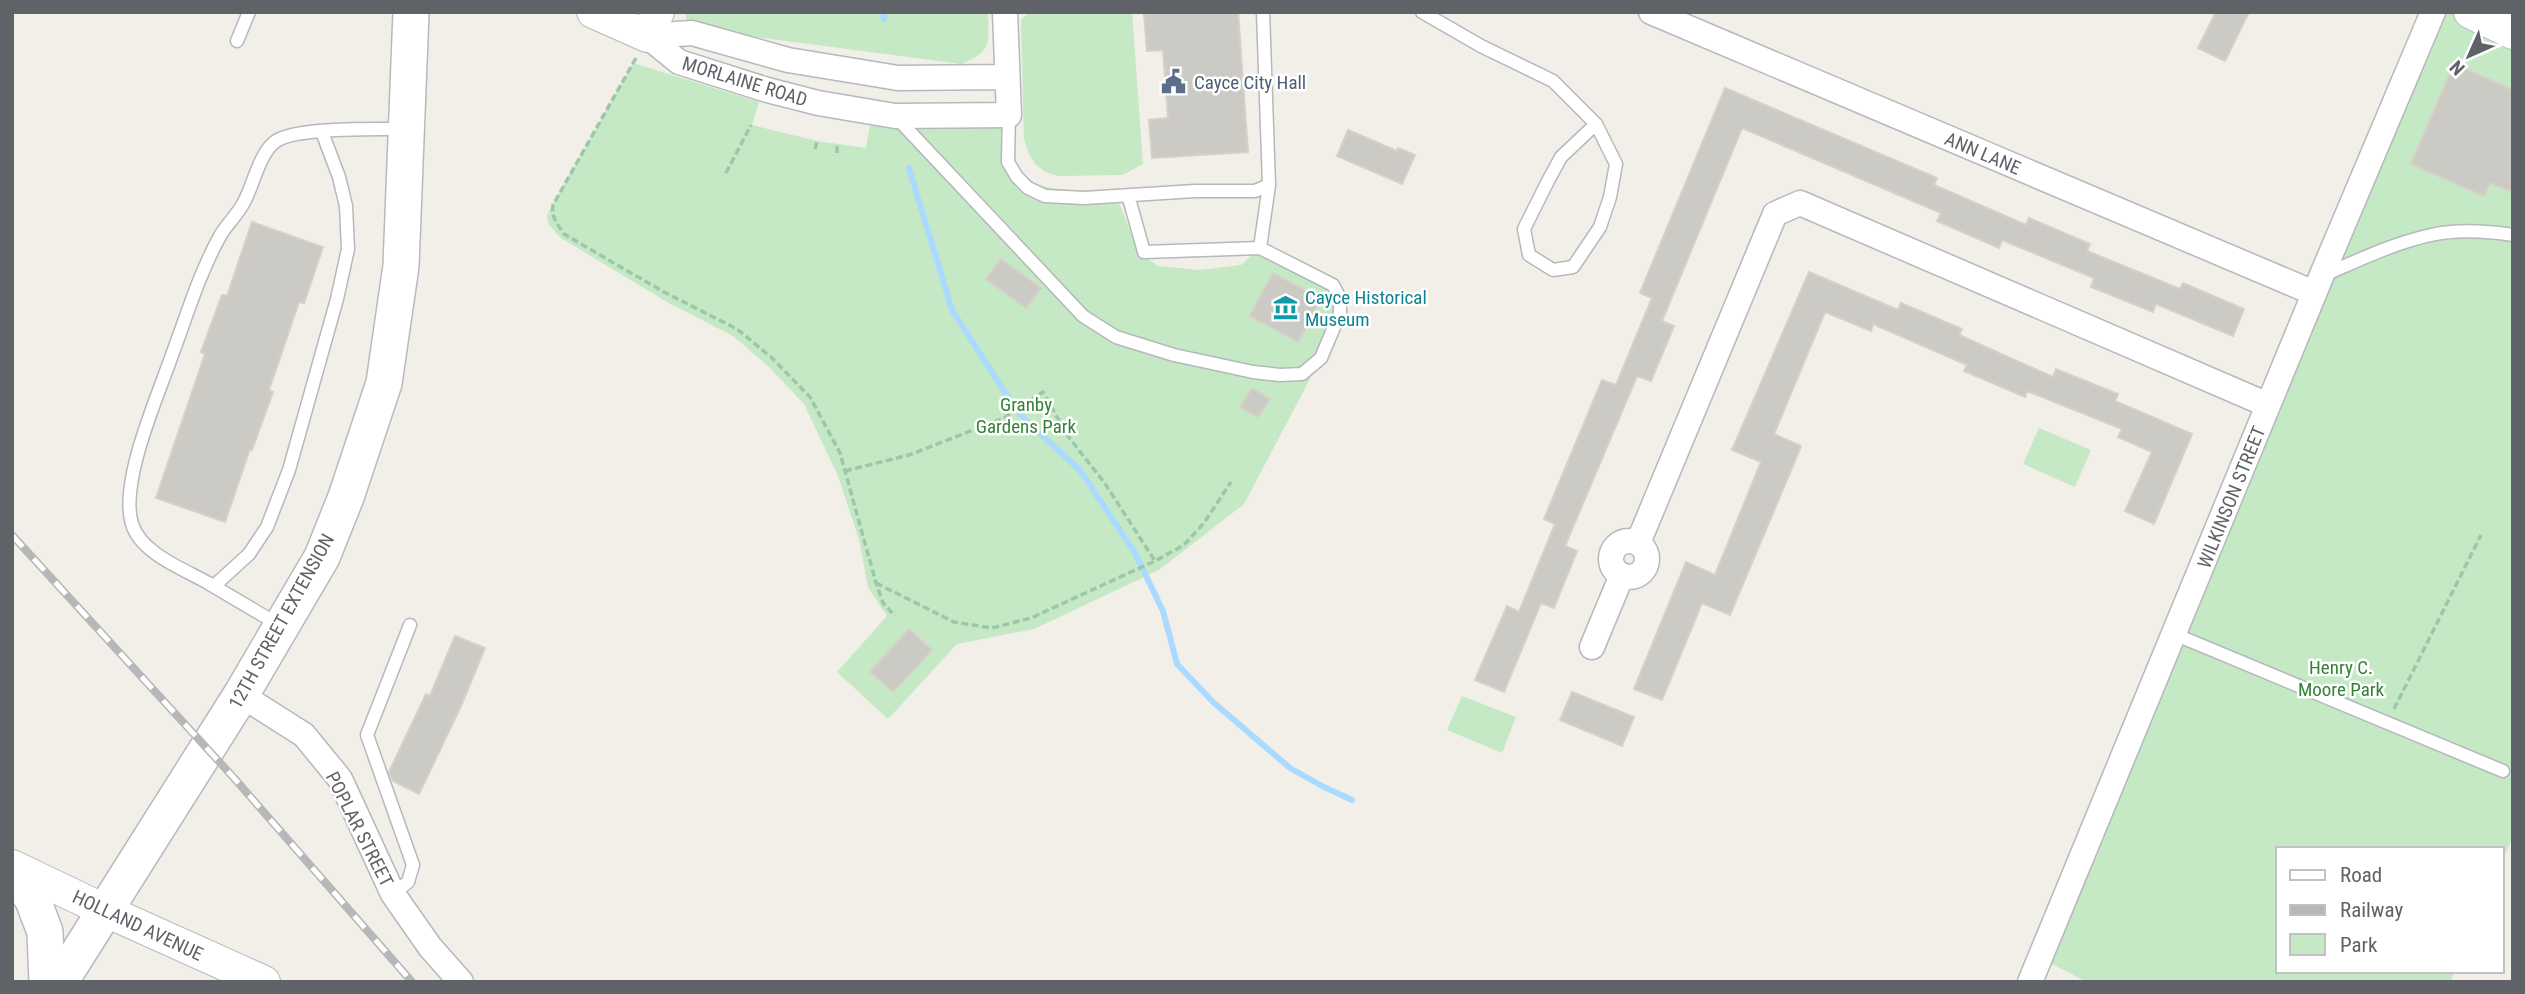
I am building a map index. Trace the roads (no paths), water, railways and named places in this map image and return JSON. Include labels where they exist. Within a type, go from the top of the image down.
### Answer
[{"type":"main road","name":"12TH STREET EXTENSION","points":[[60,982],[241,695],[322,557],[346,497],[384,383],[401,266],[411,12]]},
{"type":"main road","points":[[12,868],[33,900],[45,932],[47,982]]},
{"type":"street","points":[[593,12],[652,24]]},
{"type":"street","points":[[1005,12],[1009,115]]},
{"type":"street","name":"ANN LANE","points":[[1651,12],[2318,285]]},
{"type":"street","name":"WILKINSON STREET","points":[[2030,982],[2433,12]]},
{"type":"street","points":[[2470,12],[2513,33]]},
{"type":"street","name":"MORLAINE ROAD","points":[[652,24],[788,60],[898,78],[1007,77]]},
{"type":"street","name":"MORLAINE ROAD","points":[[652,24],[679,62],[818,103],[895,116],[1009,115]]},
{"type":"street","points":[[1591,647],[1622,575],[1611,562],[1613,550],[1625,541],[1638,543],[1775,214],[1800,203],[2268,405]]},
{"type":"street","name":"POPLAR STREET","points":[[241,695],[304,735],[340,779],[393,894],[430,947],[461,982]]},
{"type":"street","name":"HOLLAND AVENUE","points":[[12,868],[264,982]]},
{"type":"lane","points":[[237,41],[249,12]]},
{"type":"lane","points":[[1261,248],[1269,185],[1263,12]]},
{"type":"lane","points":[[1429,14],[1480,46],[1553,81],[1596,124],[1616,164],[1610,197],[1600,227],[1573,267],[1553,270],[1530,255],[1524,229],[1560,157],[1596,124]]},
{"type":"lane","points":[[1009,115],[1008,162],[1028,188],[1045,196],[1084,198],[1195,191],[1255,191],[1269,185]]},
{"type":"lane","points":[[895,116],[1083,316],[1116,337],[1174,355],[1280,375],[1302,374],[1321,358],[1340,313],[1340,298],[1333,285],[1261,248],[1144,252],[1128,195]]},
{"type":"lane","points":[[281,627],[214,586],[168,563],[143,541],[132,525],[130,508],[142,437],[199,280],[221,234],[243,204],[265,154],[274,143],[285,136],[322,132],[406,129]]},
{"type":"lane","points":[[214,586],[249,554],[267,527],[289,470],[337,299],[348,249],[346,206],[339,177],[322,132]]},
{"type":"lane","points":[[2318,285],[2376,253],[2432,234],[2463,231],[2513,234]]},
{"type":"lane","points":[[393,894],[408,882],[413,865],[368,735],[410,625]]},
{"type":"lane","points":[[2174,635],[2503,771]]},
{"type":"waterway","points":[[883,12],[884,19]]},
{"type":"waterway","points":[[909,168],[952,310],[1025,420],[1080,470],[1135,553],[1163,611],[1177,664],[1213,702],[1290,768],[1352,800]]},
{"type":"railway","points":[[12,535],[234,778],[412,982]]},
{"type":"place","name":"Cayce City Hall","points":[[1174,82]]},
{"type":"place","name":"Cayce Historical Museum","points":[[1285,308]]},
{"type":"park label","name":"Granby Gardens Park","points":[[1026,415]]},
{"type":"park label","name":"Henry C. Moore Park","points":[[2341,678]]}]
